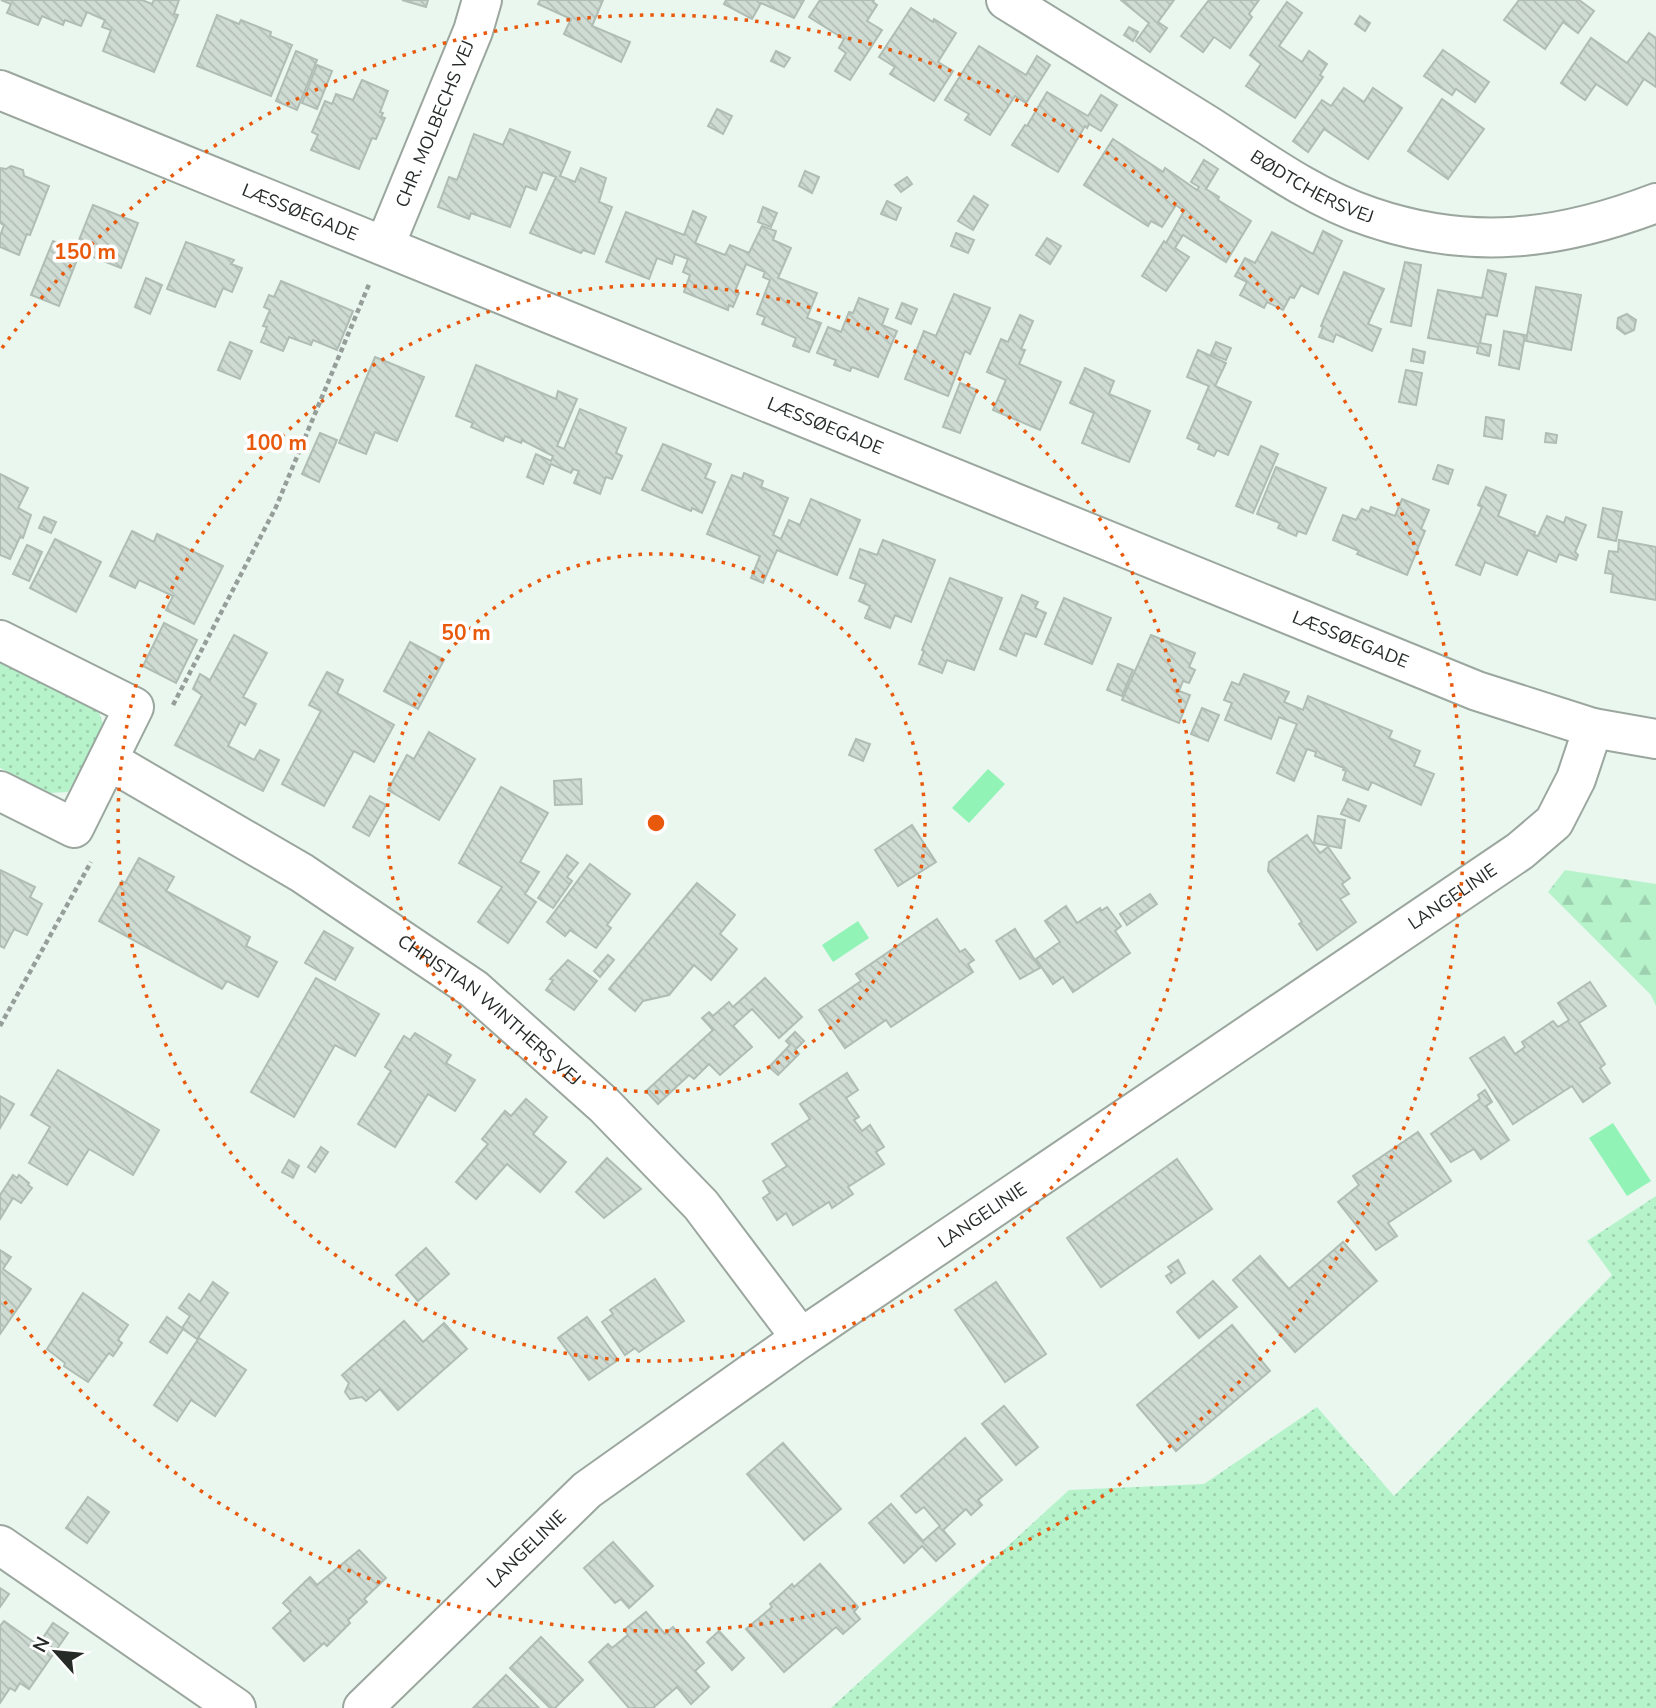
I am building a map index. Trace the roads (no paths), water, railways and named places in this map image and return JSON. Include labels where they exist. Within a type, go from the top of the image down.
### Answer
[{"type":"street","name":"CHR. MOLBECHS VEJ","points":[[386,245],[473,31],[482,0]]},
{"type":"street","name":"BØDTCHERSVEJ","points":[[1006,0],[1311,190],[1370,217],[1432,234],[1496,239],[1560,233],[1623,216],[1656,203]]},
{"type":"street","name":"LÆSSØEGADE","points":[[0,90],[1477,691],[1593,728],[1656,738]]},
{"type":"street","points":[[0,640],[134,707],[74,828],[0,791]]},
{"type":"street","name":"LANGELINIE","points":[[363,1708],[587,1490],[801,1338],[1520,851],[1554,822],[1576,779],[1593,728]]},
{"type":"street","name":"CHRISTIAN WINTHERS VEJ","points":[[108,760],[302,873],[474,989],[604,1105],[701,1205],[801,1338]]},
{"type":"street","points":[[0,1545],[236,1708]]}]
